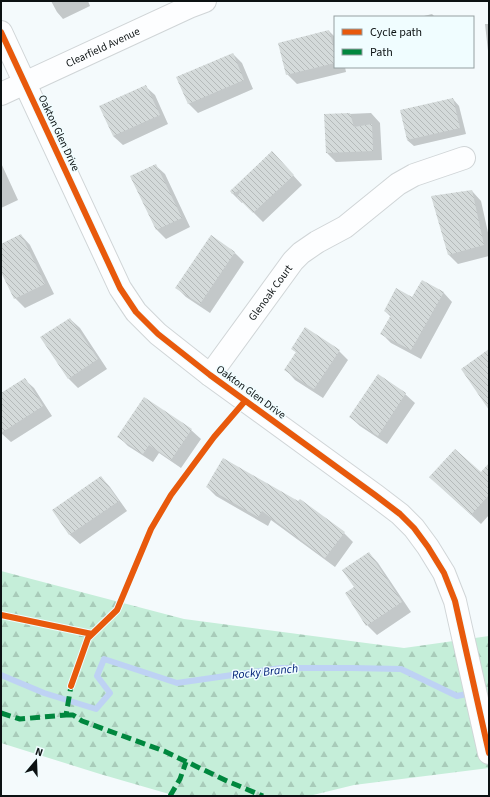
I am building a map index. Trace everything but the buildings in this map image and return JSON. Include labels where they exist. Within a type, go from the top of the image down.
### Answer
[{"type":"street","name":"Clearfield Avenue","points":[[1,94],[205,1]]},
{"type":"street","name":"Oakton Glen Drive","points":[[1,32],[120,288],[136,312],[158,334],[210,375],[381,500],[404,519],[428,547],[444,573],[455,601],[489,753]]},
{"type":"street","name":"Glenoak Court","points":[[210,375],[293,261],[301,253],[317,242],[345,227],[398,184],[414,175],[464,158]]},
{"type":"green space","points":[[1,571],[184,619],[404,648],[489,636],[489,768],[354,785],[309,796],[176,796],[1,743]]},
{"type":"waterway","name":"Rocky Branch","points":[[1,675],[44,693],[96,709],[110,693],[97,676],[104,659],[177,683],[281,668],[401,669],[457,696],[472,693]]},
{"type":"marked path","points":[[1,713],[20,719],[66,715],[71,686]]},
{"type":"marked path","points":[[66,715],[73,715],[82,721],[164,751],[227,781],[263,796]]},
{"type":"marked path","points":[[170,796],[180,779],[186,762]]},
{"type":"cycle path","points":[[1,32],[120,288],[136,312],[158,334],[210,375],[400,514],[414,528],[428,547],[444,573],[455,601],[489,753]]},
{"type":"cycle path","points":[[71,686],[88,638],[117,610],[151,529],[171,495],[214,437],[245,401]]},
{"type":"cycle path","points":[[1,615],[92,634]]}]
